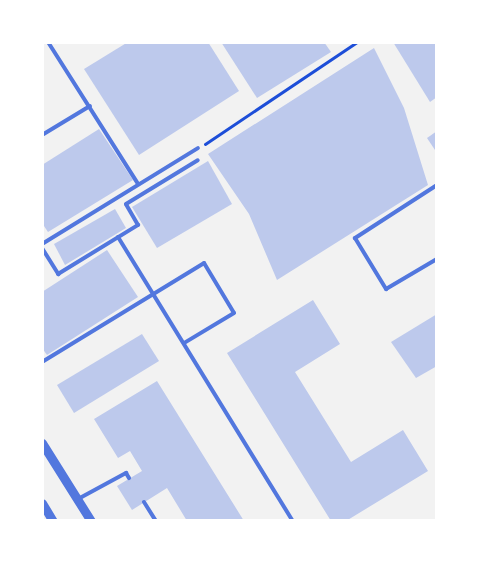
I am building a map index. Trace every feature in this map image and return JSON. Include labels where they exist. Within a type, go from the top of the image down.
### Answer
[{"type":"street","points":[[42,442],[91,521]]},
{"type":"street","points":[[42,503],[53,521]]},
{"type":"lane","points":[[48,42],[138,184]]},
{"type":"lane","points":[[42,135],[90,106]]},
{"type":"lane","points":[[198,148],[138,184],[43,249],[57,274],[138,225],[126,204],[198,160]]},
{"type":"lane","points":[[437,185],[355,238],[386,289],[437,259]]},
{"type":"lane","points":[[118,237],[293,521]]},
{"type":"lane","points":[[42,362],[204,263],[234,313],[184,343]]},
{"type":"lane","points":[[78,499],[126,473],[129,478]]},
{"type":"lane","points":[[144,502],[156,521]]},
{"type":"path","points":[[198,148],[357,42]]},
{"type":"building","points":[[128,42],[208,42],[239,91],[139,155],[84,69]]},
{"type":"building","points":[[221,42],[324,42],[331,52],[257,98]]},
{"type":"building","points":[[393,42],[435,42],[437,97],[430,102]]},
{"type":"building","points":[[374,48],[404,108],[428,185],[277,280],[249,214],[208,154]]},
{"type":"building","points":[[99,129],[133,180],[48,232],[42,223],[42,165]]},
{"type":"building","points":[[437,131],[437,153],[427,138]]},
{"type":"building","points":[[208,161],[232,204],[157,248],[132,207]]},
{"type":"building","points":[[115,209],[126,228],[65,265],[54,244]]},
{"type":"building","points":[[107,250],[138,297],[47,355],[42,348],[42,292]]},
{"type":"building","points":[[313,300],[340,344],[295,372],[351,462],[403,430],[428,471],[346,521],[331,521],[227,353]]},
{"type":"building","points":[[437,314],[437,366],[416,378],[391,342]]},
{"type":"building","points":[[142,334],[159,361],[74,413],[57,385]]},
{"type":"building","points":[[157,381],[244,521],[187,521],[167,488],[132,510],[117,486],[142,471],[130,451],[118,458],[94,419]]}]
